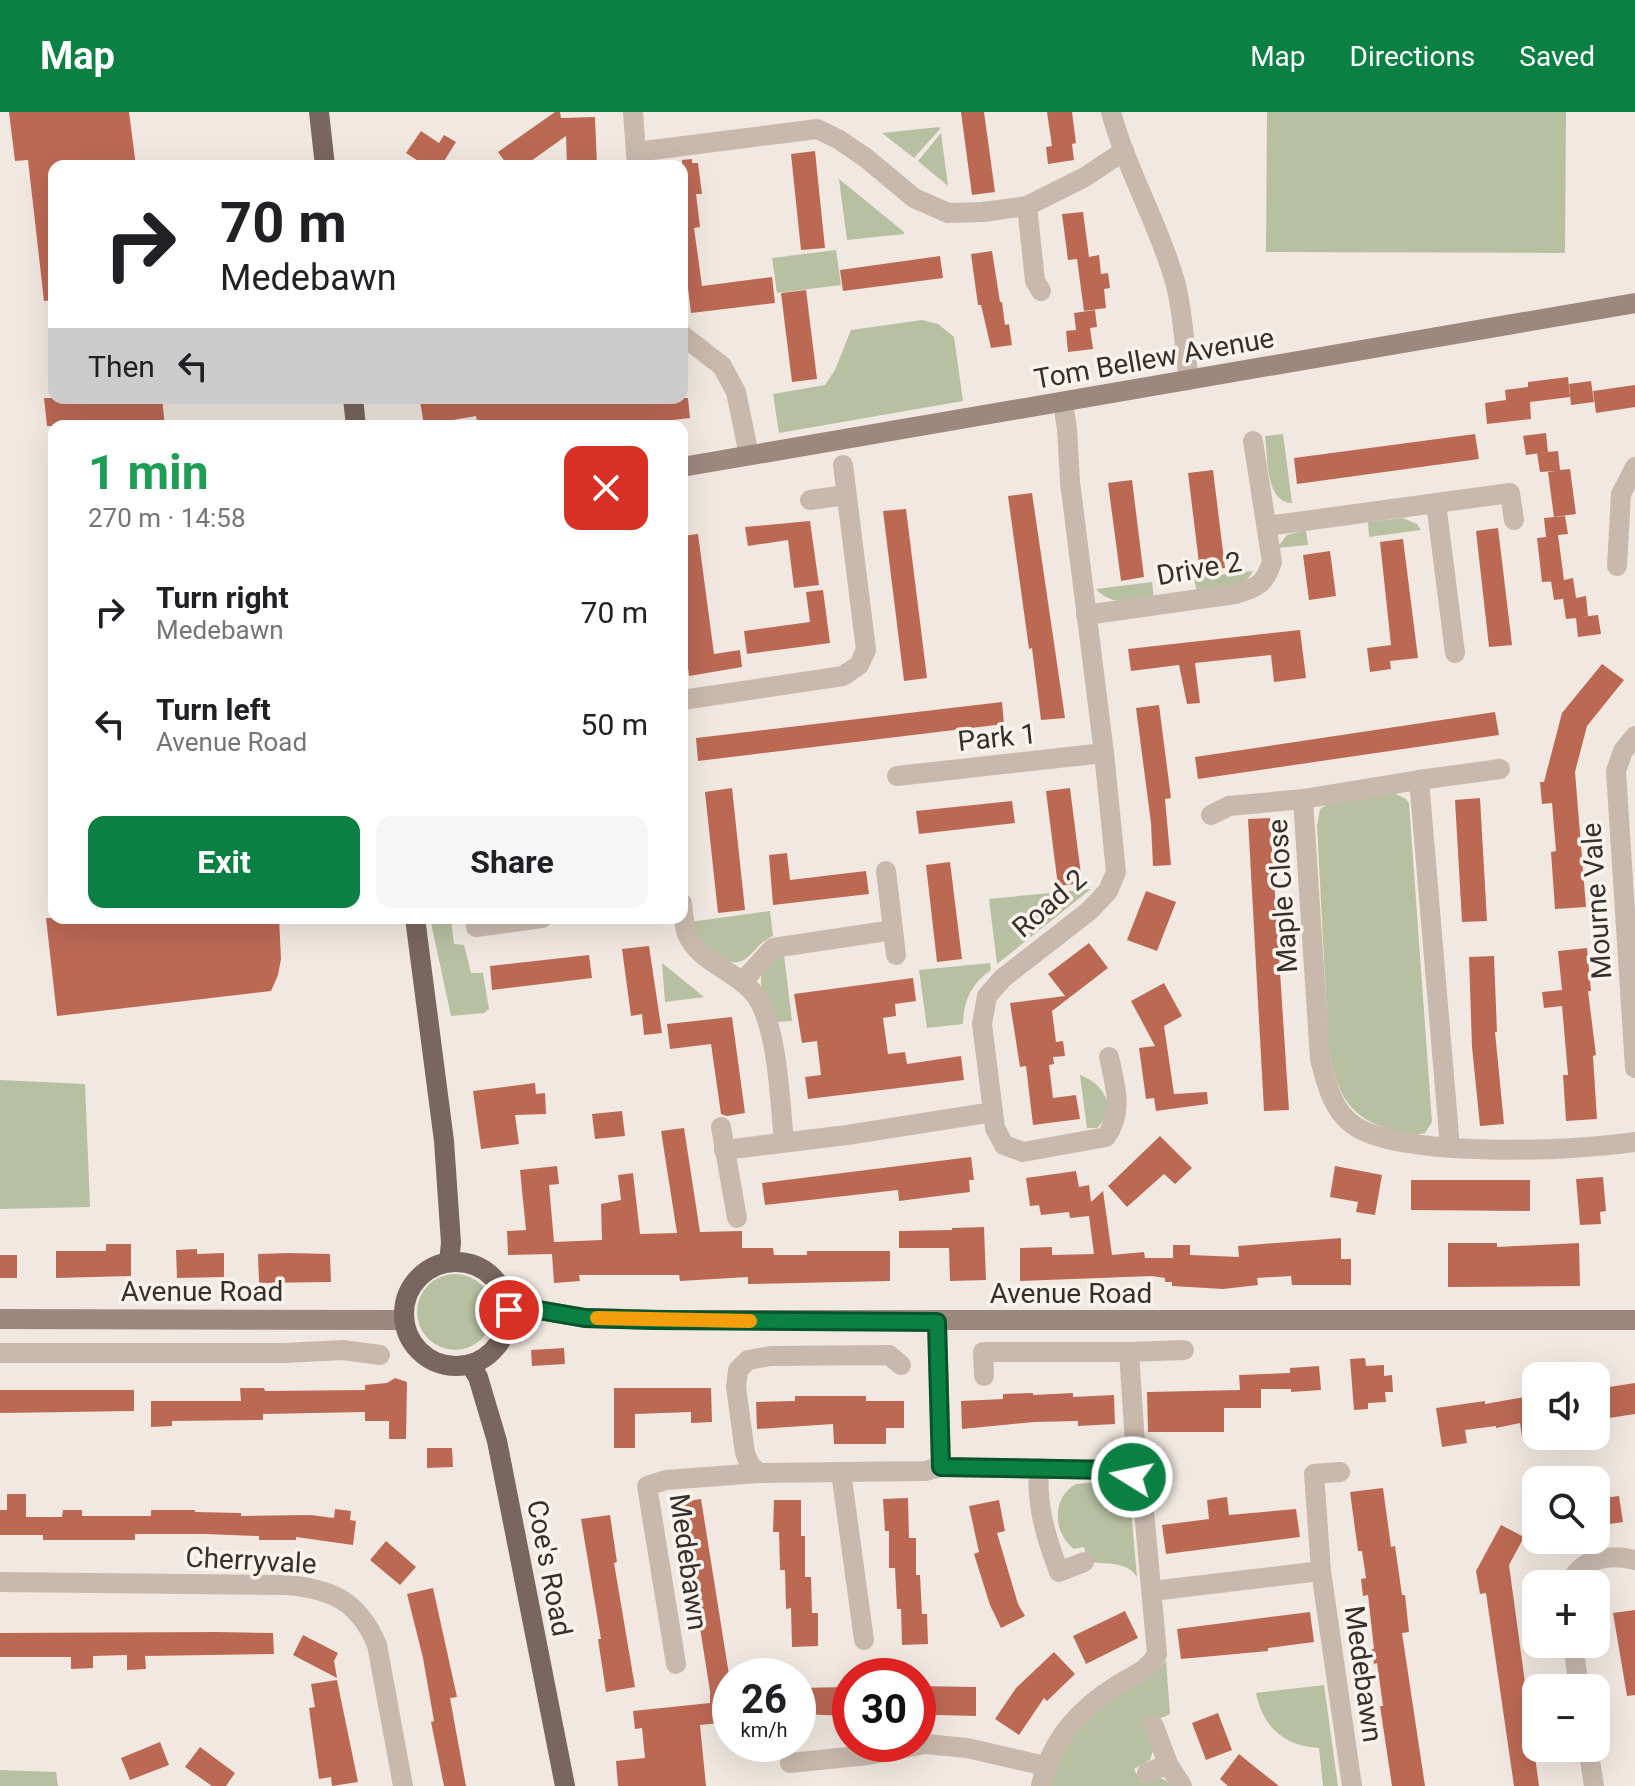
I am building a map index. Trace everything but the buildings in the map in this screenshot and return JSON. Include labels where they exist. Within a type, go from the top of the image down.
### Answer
[{"type":"main road","points":[[319,112],[324,160]]},
{"type":"main road","name":"Tom Bellew Avenue","points":[[688,466],[1635,303]]},
{"type":"main road","points":[[416,924],[444,1141],[451,1243],[449,1261]]},
{"type":"main road","points":[[449,1261],[475,1265],[496,1279],[505,1294],[509,1310],[503,1338],[495,1350],[484,1359],[470,1364],[440,1364],[427,1357],[416,1347],[404,1320],[410,1288],[420,1275],[449,1261]]},
{"type":"main road","name":"Avenue Road","points":[[509,1310],[527,1308],[585,1318],[654,1320],[1635,1320]]},
{"type":"main road","name":"Avenue Road","points":[[0,1319],[404,1320]]},
{"type":"main road","name":"Coe's Road","points":[[470,1364],[478,1377],[497,1441],[565,1786]]},
{"type":"street","points":[[633,112],[636,159],[810,120],[914,198],[935,210],[948,213],[1027,206],[1085,177],[1124,151]]},
{"type":"street","points":[[1111,112],[1175,279],[1189,380]]},
{"type":"street","points":[[1027,206],[1035,281],[1041,291]]},
{"type":"street","points":[[688,340],[722,366],[736,392],[749,455]]},
{"type":"street","name":"Road 2","points":[[1063,403],[1116,872],[1108,891],[1089,911],[1003,978],[987,996],[982,1024],[995,1128],[1004,1145],[1023,1152],[1106,1137],[1116,1124],[1117,1102],[1109,1057]]},
{"type":"street","name":"Drive 2","points":[[1086,615],[1258,588],[1267,578],[1272,562],[1253,441]]},
{"type":"street","points":[[688,699],[843,676],[859,665],[866,650],[843,465]]},
{"type":"street","points":[[1617,566],[1621,494],[1635,467]]},
{"type":"street","name":"Drive 2","points":[[1267,526],[1510,493],[1514,520]]},
{"type":"street","points":[[810,500],[846,495]]},
{"type":"street","points":[[1436,503],[1455,653]]},
{"type":"street","name":"Mourne Vale","points":[[1635,736],[1623,751],[1616,771],[1635,1068]]},
{"type":"street","name":"Park 1","points":[[897,776],[1104,753]]},
{"type":"street","name":"Maple Close","points":[[1500,769],[1303,799],[1320,1059],[1331,1096],[1352,1124],[1373,1135],[1406,1143],[1542,1150],[1635,1142]]},
{"type":"street","points":[[1419,780],[1450,1147]]},
{"type":"street","points":[[1211,815],[1229,806],[1303,799]]},
{"type":"street","points":[[886,871],[896,955]]},
{"type":"street","points":[[686,924],[695,947],[742,982],[755,996],[767,1018],[784,1142]]},
{"type":"street","points":[[742,982],[773,948],[893,930]]},
{"type":"street","points":[[724,1150],[993,1112]]},
{"type":"street","points":[[721,1127],[737,1218]]},
{"type":"street","points":[[937,1322],[941,1467]]},
{"type":"street","points":[[0,1353],[284,1353],[343,1350],[380,1355]]},
{"type":"street","points":[[984,1376],[983,1352],[1184,1350]]},
{"type":"street","points":[[1129,1352],[1136,1459],[1132,1477]]},
{"type":"street","points":[[790,1763],[868,1755],[925,1744],[980,1750],[1043,1776],[1062,1735],[1089,1703],[1150,1668],[1157,1654],[1143,1500],[1139,1486],[1132,1477],[1115,1470],[1039,1468],[941,1467],[925,1471],[759,1473],[750,1465],[745,1453],[736,1387],[738,1370],[748,1360],[771,1356],[889,1355],[901,1365]]},
{"type":"street","points":[[1039,1468],[1039,1506],[1043,1528],[1059,1572],[1084,1562]]},
{"type":"street","points":[[841,1472],[864,1640]]},
{"type":"street","name":"Medebawn","points":[[1340,1472],[1314,1474],[1321,1571],[1352,1786]]},
{"type":"street","name":"Medebawn","points":[[676,1664],[647,1486],[666,1480],[759,1473]]},
{"type":"street","points":[[1580,1570],[1593,1561],[1611,1556],[1635,1560]]},
{"type":"street","name":"Medebawn","points":[[1152,1591],[1321,1571]]},
{"type":"street","name":"Cherryvale","points":[[0,1582],[287,1585],[315,1587],[337,1595],[369,1625],[377,1645],[403,1786]]},
{"type":"street","points":[[1154,1726],[1168,1764],[1182,1786]]},
{"type":"street","points":[[1590,1762],[1594,1786]]},
{"type":"street","points":[[1147,1773],[1168,1764]]},
{"type":"green space","points":[[1267,112],[1566,112],[1565,253],[1266,252]]},
{"type":"green space","points":[[939,127],[914,158],[882,133]]},
{"type":"green space","points":[[941,133],[948,186],[918,161]]},
{"type":"green space","points":[[839,179],[904,232],[904,234],[847,240]]},
{"type":"green space","points":[[836,250],[841,285],[777,293],[772,258]]},
{"type":"green space","points":[[922,320],[938,324],[954,337],[963,401],[779,433],[773,394],[825,385],[835,370],[851,330]]},
{"type":"green space","points":[[1283,434],[1292,503],[1283,501],[1277,495],[1272,487],[1268,466],[1265,436]]},
{"type":"green space","points":[[1403,518],[1417,524],[1421,530],[1369,537],[1368,522]]},
{"type":"green space","points":[[1306,530],[1308,545],[1277,548],[1287,535]]},
{"type":"green space","points":[[1253,571],[1237,586],[1197,593],[1194,578]]},
{"type":"green space","points":[[1152,582],[1154,599],[1116,601],[1096,589]]},
{"type":"green space","points":[[1394,793],[1409,803],[1432,1122],[1425,1133],[1413,1135],[1398,1133],[1359,1115],[1340,1089],[1329,1054],[1317,826],[1320,809],[1328,804]]},
{"type":"green space","points":[[1091,889],[997,964],[989,899]]},
{"type":"green space","points":[[770,911],[773,936],[740,962],[722,959],[714,953],[690,922]]},
{"type":"green space","points":[[431,924],[452,924],[454,944],[464,945],[471,973],[483,973],[489,1009],[484,1013],[451,1016]]},
{"type":"green space","points":[[784,955],[792,1021],[777,1022],[761,981],[764,969]]},
{"type":"green space","points":[[662,963],[704,997],[665,1002]]},
{"type":"green space","points":[[990,963],[991,970],[970,993],[963,1024],[927,1028],[919,970]]},
{"type":"green space","points":[[1080,1075],[1095,1084],[1105,1097],[1107,1112],[1097,1128],[1087,1128]]},
{"type":"green space","points":[[0,1080],[85,1084],[90,1207],[0,1209]]},
{"type":"green space","points":[[455,1274],[469,1277],[482,1285],[490,1298],[493,1312],[490,1326],[482,1339],[469,1347],[455,1350],[441,1347],[428,1339],[420,1326],[417,1312],[420,1298],[428,1285],[441,1277]]},
{"type":"green space","points":[[1076,1484],[1112,1485],[1130,1498],[1137,1577],[1122,1566],[1088,1562],[1084,1547],[1074,1549],[1067,1542],[1059,1524],[1059,1506],[1062,1497]]},
{"type":"green space","points":[[1166,1660],[1170,1714],[1144,1726],[1153,1751],[1150,1760],[1134,1769],[1141,1782],[1161,1778],[1171,1786],[1047,1786],[1062,1749],[1084,1715],[1149,1677]]},
{"type":"green space","points":[[1324,1685],[1338,1786],[1323,1786],[1319,1748],[1296,1743],[1277,1733],[1264,1716],[1256,1693]]},
{"type":"green space","points":[[0,1770],[56,1772],[58,1786],[0,1786]]},
{"type":"slow traffic","points":[[597,1318],[750,1321]]},
{"type":"route","points":[[509,1310],[527,1308],[585,1318],[654,1320],[937,1322],[941,1467],[1115,1470],[1132,1477]]}]
